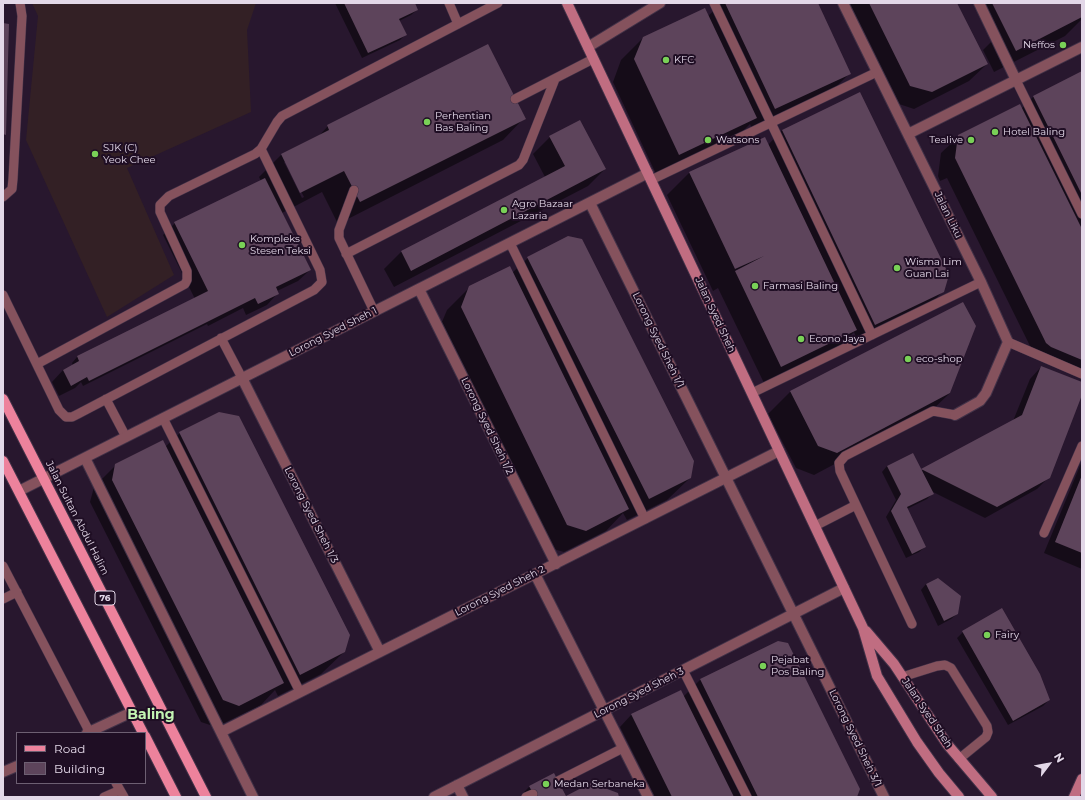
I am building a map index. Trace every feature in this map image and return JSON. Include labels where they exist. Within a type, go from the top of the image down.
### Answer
[{"type":"main road","name":"Jalan Sultan Abdul Halim","points":[[3,399],[206,797]]},
{"type":"main road","points":[[3,461],[142,732]]},
{"type":"main road","points":[[146,738],[176,797]]},
{"type":"street","name":"Jalan Syed Sheh","points":[[567,3],[863,628],[878,676],[917,742],[959,797]]},
{"type":"street","points":[[588,47],[660,3]]},
{"type":"street","name":"Jalan Liku","points":[[843,3],[981,282],[1008,342]]},
{"type":"street","points":[[979,3],[1016,80]]},
{"type":"street","points":[[908,134],[1082,47]]},
{"type":"street","name":"Lorong Syed Sheh 1","points":[[19,491],[590,203],[649,176]]},
{"type":"street","name":"Lorong Syed Sheh 1/1","points":[[590,203],[794,614]]},
{"type":"street","name":"Lorong Syed Sheh 1/2","points":[[419,289],[556,564]]},
{"type":"street","points":[[955,415],[972,407],[980,401],[986,393],[1008,342]]},
{"type":"street","name":"Lorong Syed Sheh 1/3","points":[[242,378],[380,652]]},
{"type":"street","name":"Lorong Syed Sheh 2","points":[[221,732],[779,450]]},
{"type":"street","points":[[85,458],[253,797]]},
{"type":"street","points":[[535,574],[648,797]]},
{"type":"street","name":"Lorong Syed Sheh 3","points":[[434,797],[844,588]]},
{"type":"street","name":"Lorong Syed Sheh 3/1","points":[[794,614],[884,797]]},
{"type":"street","name":"Jalan Syed Sheh","points":[[863,628],[894,664],[947,744],[992,797]]},
{"type":"street","points":[[91,732],[132,712]]},
{"type":"street","points":[[3,772],[16,766]]},
{"type":"street","points":[[1074,797],[1082,779]]},
{"type":"street","points":[[457,785],[463,797]]},
{"type":"lane","points":[[3,197],[12,189],[13,179],[22,16],[20,3]]},
{"type":"lane","points":[[449,3],[458,24]]},
{"type":"lane","points":[[36,364],[185,284],[187,280],[187,272],[160,212],[160,206],[169,196],[255,154],[261,149],[276,122],[282,116],[498,3]]},
{"type":"lane","points":[[714,3],[872,335]]},
{"type":"lane","points":[[515,99],[593,59]]},
{"type":"lane","points":[[649,176],[771,123],[878,72]]},
{"type":"lane","points":[[346,254],[519,165],[523,160],[555,79]]},
{"type":"lane","points":[[1016,80],[1082,214]]},
{"type":"lane","points":[[3,295],[59,410],[66,417],[72,417],[314,290],[322,282],[320,270],[261,149]]},
{"type":"lane","points":[[354,190],[339,230],[339,238],[374,311]]},
{"type":"lane","points":[[510,243],[645,519]]},
{"type":"lane","points":[[752,393],[981,282]]},
{"type":"lane","points":[[221,338],[242,378]]},
{"type":"lane","points":[[1008,342],[1082,374]]},
{"type":"lane","points":[[106,399],[126,437]]},
{"type":"lane","points":[[912,624],[840,472],[839,463],[841,459],[933,411],[955,415]]},
{"type":"lane","points":[[163,418],[300,692]]},
{"type":"lane","points":[[1044,533],[1082,446]]},
{"type":"lane","points":[[815,526],[856,505]]},
{"type":"lane","points":[[3,566],[88,732]]},
{"type":"lane","points":[[3,599],[17,592]]},
{"type":"lane","points":[[902,677],[937,666],[945,665],[951,668],[987,726],[988,732],[986,737],[959,759]]},
{"type":"lane","points":[[683,670],[747,797]]},
{"type":"lane","points":[[558,781],[623,748]]},
{"type":"lane","points":[[104,797],[120,790]]},
{"type":"shaded area","name":"SJK (C) Yeok Chee","points":[[32,3],[256,3],[247,30],[251,112],[127,168],[174,275],[107,317],[26,140],[38,16]]},
{"type":"building","points":[[344,3],[415,3],[418,10],[399,19],[407,35],[368,53]]},
{"type":"building","points":[[725,3],[818,3],[851,74],[775,109]]},
{"type":"building","points":[[869,3],[957,3],[988,64],[932,92],[910,86]]},
{"type":"building","points":[[992,3],[1082,3],[1082,17],[1016,51]]},
{"type":"building","points":[[705,8],[757,118],[679,155],[634,59],[643,37]]},
{"type":"building","points":[[3,23],[9,24],[6,135],[3,134]]},
{"type":"building","name":"Perhentian Bas Baling","points":[[488,44],[526,119],[360,202],[344,171],[300,193],[281,154],[329,130],[327,125]]},
{"type":"building","points":[[1082,71],[1082,195],[1033,96]]},
{"type":"building","points":[[860,92],[949,275],[944,292],[875,325],[782,130]]},
{"type":"building","points":[[1020,104],[1082,229],[1082,360],[1051,347],[1046,343],[955,158],[958,135]]},
{"type":"building","name":"Agro Bazaar Lazaria","points":[[580,120],[606,169],[411,271],[401,251],[565,166],[549,136]]},
{"type":"building","points":[[765,137],[857,330],[781,367],[735,271],[764,256],[735,269],[689,172]]},
{"type":"building","name":"Kompleks Stesen Teksi","points":[[265,178],[311,270],[276,287],[279,294],[258,304],[255,298],[89,381],[87,377],[71,386],[63,370],[79,361],[77,356],[208,291],[174,222]]},
{"type":"building","points":[[568,236],[582,239],[694,461],[691,478],[649,499],[527,257]]},
{"type":"building","points":[[510,266],[629,509],[586,531],[567,525],[461,307],[469,286]]},
{"type":"building","name":"eco-shop","points":[[963,302],[976,326],[950,393],[837,453],[818,446],[790,391]]},
{"type":"building","points":[[1041,366],[1082,382],[1082,395],[1050,478],[997,507],[921,469],[1022,415]]},
{"type":"building","points":[[219,412],[239,416],[350,635],[345,652],[300,675],[179,432]]},
{"type":"building","points":[[163,440],[284,683],[239,706],[223,700],[112,480],[115,464]]},
{"type":"building","points":[[913,453],[934,494],[907,507],[926,547],[912,554],[891,511],[901,494],[887,466]]},
{"type":"building","points":[[1082,475],[1082,553],[1055,542]]},
{"type":"building","points":[[938,578],[961,596],[958,614],[944,621],[926,584]]},
{"type":"building","points":[[1002,608],[1040,674],[1050,700],[1013,721],[962,631]]},
{"type":"building","points":[[778,641],[788,643],[860,789],[857,797],[758,797],[700,679]]},
{"type":"building","points":[[681,690],[734,797],[672,797],[631,714]]},
{"type":"building","name":"Medan Serbaneka","points":[[554,773],[566,796],[591,783],[618,793],[619,797],[535,797],[529,786]]},
{"type":"place","name":"Neffos","points":[[1063,45]]},
{"type":"place","name":"KFC","points":[[666,60]]},
{"type":"place","name":"Perhentian Bas Baling","points":[[427,122]]},
{"type":"place","name":"Hotel Baling","points":[[995,132]]},
{"type":"place","name":"Watsons","points":[[708,140]]},
{"type":"place","name":"Tealive","points":[[971,140]]},
{"type":"place","name":"SJK (C) Yeok Chee","points":[[95,154]]},
{"type":"place","name":"Agro Bazaar Lazaria","points":[[504,210]]},
{"type":"place","name":"Kompleks Stesen Teksi","points":[[242,245]]},
{"type":"place","name":"Wisma Lim Guan Lai","points":[[897,268]]},
{"type":"place","name":"Farmasi Baling","points":[[755,286]]},
{"type":"place","name":"Econo Jaya","points":[[801,339]]},
{"type":"place","name":"eco-shop","points":[[908,359]]},
{"type":"place","name":"Fairy","points":[[987,635]]},
{"type":"place","name":"Pejabat Pos Baling","points":[[763,666]]},
{"type":"place","name":"Medan Serbaneka","points":[[546,784]]},
{"type":"district","name":"Baling","points":[[151,715]]}]
